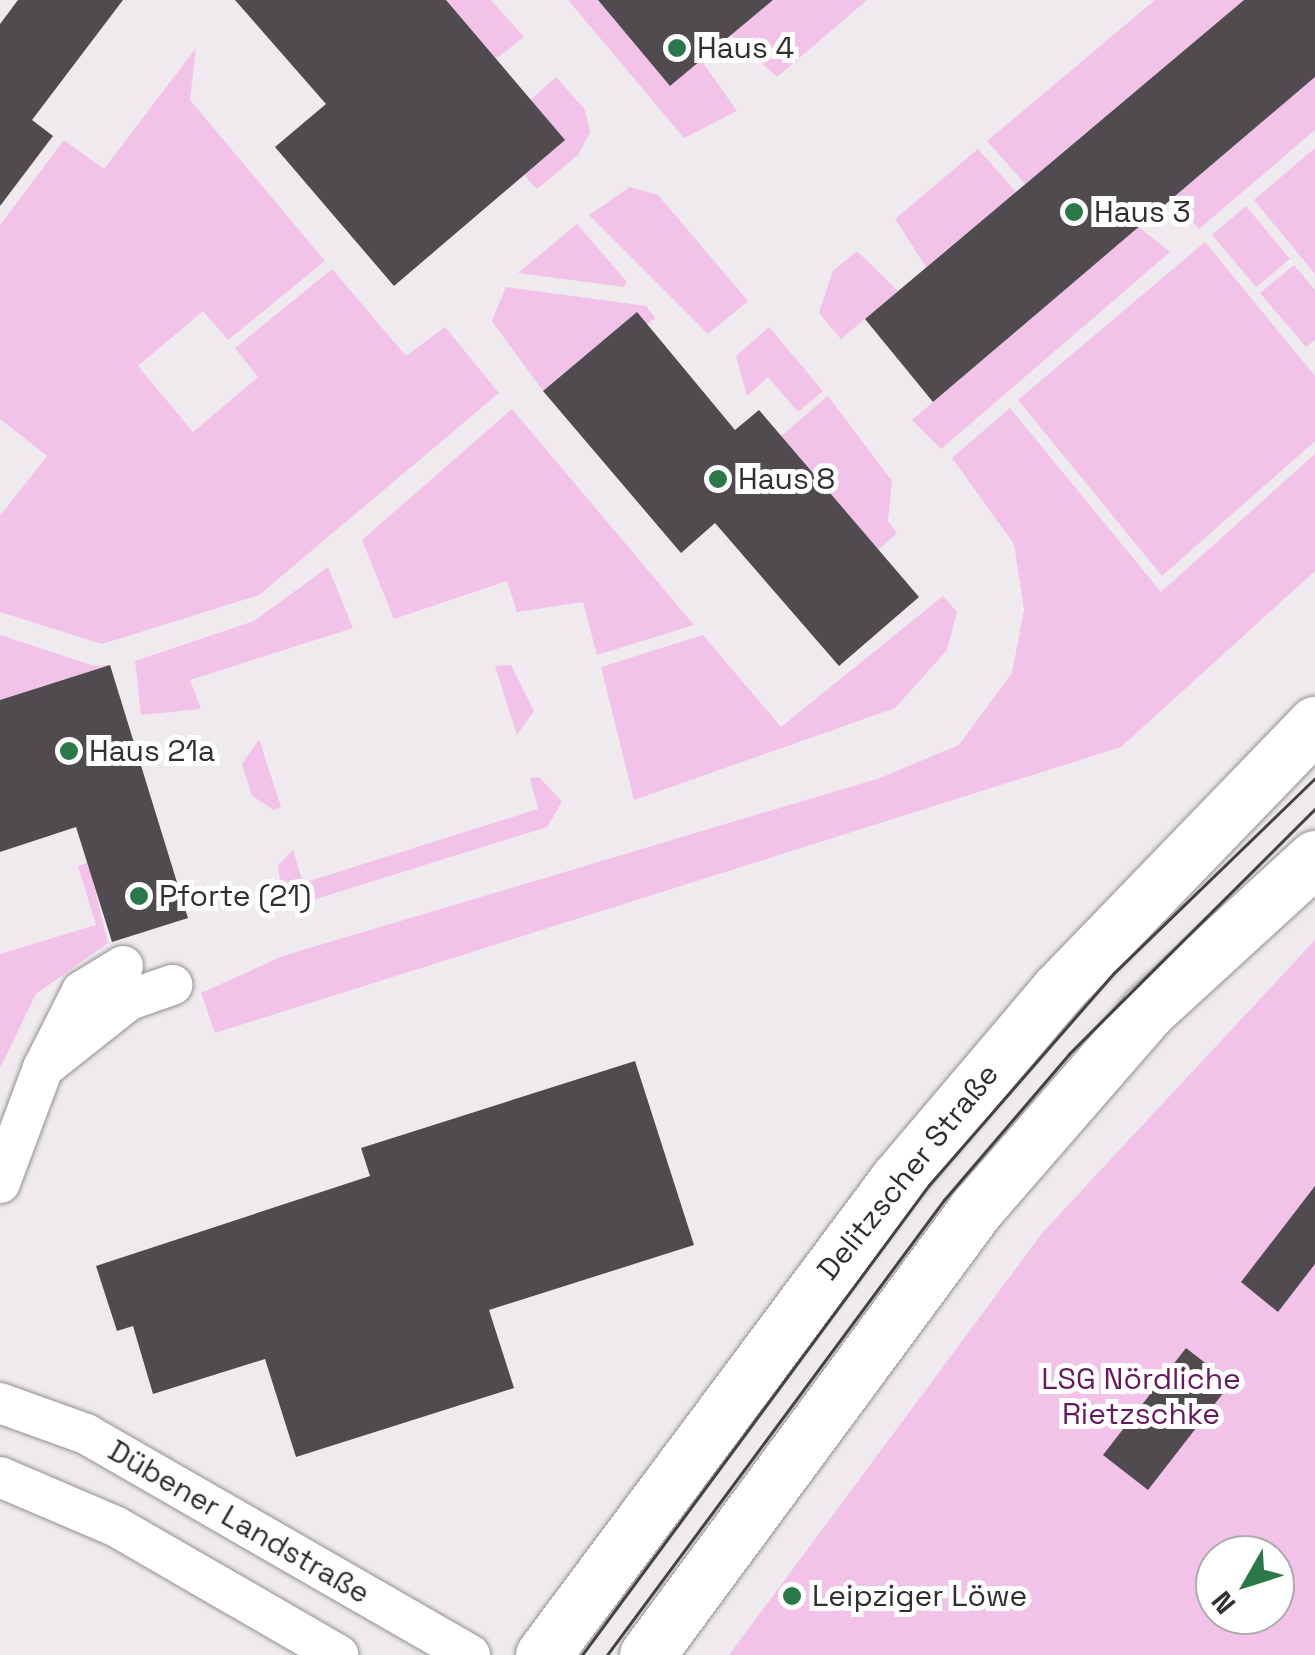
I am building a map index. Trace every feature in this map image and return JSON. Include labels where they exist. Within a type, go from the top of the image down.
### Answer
[{"type":"main road","name":"Delitzscher Straße","points":[[543,1655],[897,1180],[1058,990],[1315,724]]},
{"type":"main road","points":[[647,1655],[976,1209],[1147,1012],[1315,858]]},
{"type":"street","points":[[0,1183],[43,1068],[82,991],[124,966]]},
{"type":"street","points":[[43,1068],[129,1000],[172,985]]},
{"type":"street","name":"Dübener Landstraße","points":[[0,1403],[86,1434],[470,1655]]},
{"type":"street","points":[[0,1477],[115,1526],[338,1655]]},
{"type":"green space","points":[[425,0],[491,0],[524,37],[496,59]]},
{"type":"green space","points":[[568,0],[610,0],[603,6],[670,86],[701,60],[737,111],[684,138]]},
{"type":"green space","points":[[773,0],[867,0],[777,77],[731,35]]},
{"type":"green space","points":[[1155,0],[1244,0],[1025,184],[987,141]]},
{"type":"green space","points":[[196,48],[190,100],[325,261],[228,340],[203,311],[138,366],[193,432],[258,377],[235,348],[332,269],[406,356],[445,327],[499,393],[259,595],[102,644],[0,612],[0,516],[47,456],[0,419],[0,225],[64,140],[104,169]]},
{"type":"green space","points":[[556,77],[585,110],[590,132],[578,155],[537,189],[524,175],[530,100]]},
{"type":"green space","points":[[1315,77],[1315,130],[1199,229],[1173,198]]},
{"type":"green space","points":[[1315,148],[1315,274],[1254,200]]},
{"type":"green space","points":[[978,149],[1016,192],[926,267],[895,219]]},
{"type":"green space","points":[[630,187],[658,195],[748,301],[708,334],[589,215]]},
{"type":"green space","points":[[1246,206],[1290,259],[1256,287],[1212,235]]},
{"type":"green space","points":[[577,224],[627,282],[624,287],[518,273]]},
{"type":"green space","points":[[1139,227],[1170,252],[941,449],[912,420]]},
{"type":"green space","points":[[1205,242],[1315,376],[1315,441],[1162,576],[1018,400]]},
{"type":"green space","points":[[857,251],[898,291],[841,339],[819,313],[833,271]]},
{"type":"green space","points":[[1294,265],[1315,290],[1315,340],[1306,347],[1260,293]]},
{"type":"green space","points":[[506,287],[646,306],[655,318],[647,325],[636,313],[543,391],[492,321]]},
{"type":"green space","points":[[769,327],[823,391],[798,412],[768,377],[747,396],[736,356]]},
{"type":"green space","points":[[828,396],[892,481],[888,521],[897,533],[878,550],[781,436]]},
{"type":"green space","points":[[1010,408],[1161,592],[1315,454],[1315,571],[1121,747],[215,1033],[201,993],[283,956],[880,778],[959,745],[1012,673],[1024,610],[1014,544],[952,458]]},
{"type":"green space","points":[[512,409],[694,625],[597,655],[583,602],[517,612],[507,581],[394,619],[362,540]]},
{"type":"green space","points":[[328,567],[353,628],[190,680],[201,709],[141,715],[135,661],[254,621]]},
{"type":"green space","points":[[943,596],[957,612],[947,650],[895,708],[634,800],[601,667],[703,635],[781,727]]},
{"type":"green space","points":[[0,635],[94,666],[110,665],[0,700]]},
{"type":"green space","points":[[511,665],[534,711],[517,735],[495,666]]},
{"type":"green space","points":[[259,739],[281,807],[274,810],[252,796],[242,764]]},
{"type":"green space","points":[[539,777],[562,802],[547,827],[306,902],[281,889],[278,865],[293,850],[303,883],[538,809],[530,778]]},
{"type":"green space","points":[[164,839],[167,849],[91,873],[108,943],[36,994],[0,1068],[0,954],[96,925],[78,866]]},
{"type":"green space","name":"LSG Nördliche Rietzschke","points":[[1315,940],[1315,1655],[729,1655],[1043,1232]]},
{"type":"building","points":[[18,0],[123,0],[32,120],[53,136],[0,206],[0,24]]},
{"type":"building","points":[[235,0],[446,0],[565,140],[394,286],[275,147],[326,104]]},
{"type":"building","name":"Haus 4","points":[[598,0],[773,0],[670,86]]},
{"type":"building","name":"Haus 3","points":[[1244,0],[1315,0],[1315,77],[933,402],[865,319]]},
{"type":"building","name":"Haus 8","points":[[637,312],[735,430],[759,410],[919,597],[839,666],[715,523],[681,553],[543,391]]},
{"type":"building","name":"Haus 21a","points":[[110,665],[188,918],[112,942],[76,827],[0,852],[0,700]]},
{"type":"building","points":[[635,1061],[694,1245],[489,1310],[514,1388],[296,1457],[265,1359],[153,1394],[133,1326],[117,1331],[96,1266],[370,1176],[361,1148]]},
{"type":"building","points":[[1315,1186],[1315,1264],[1278,1312],[1241,1282]]},
{"type":"building","points":[[1186,1348],[1231,1383],[1148,1490],[1103,1455]]},
{"type":"tram line","points":[[582,1655],[929,1185],[1114,973],[1315,778]]},
{"type":"tram line","points":[[607,1655],[944,1200],[1069,1054],[1315,809]]},
{"type":"place","name":"Haus 4","points":[[677,48]]},
{"type":"place","name":"Haus 3","points":[[1074,212]]},
{"type":"place","name":"Haus 8","points":[[718,479]]},
{"type":"place","name":"Haus 21a","points":[[69,751]]},
{"type":"place","name":"Pforte (21)","points":[[139,896]]},
{"type":"place","name":"Leipziger Löwe","points":[[792,1596]]}]
